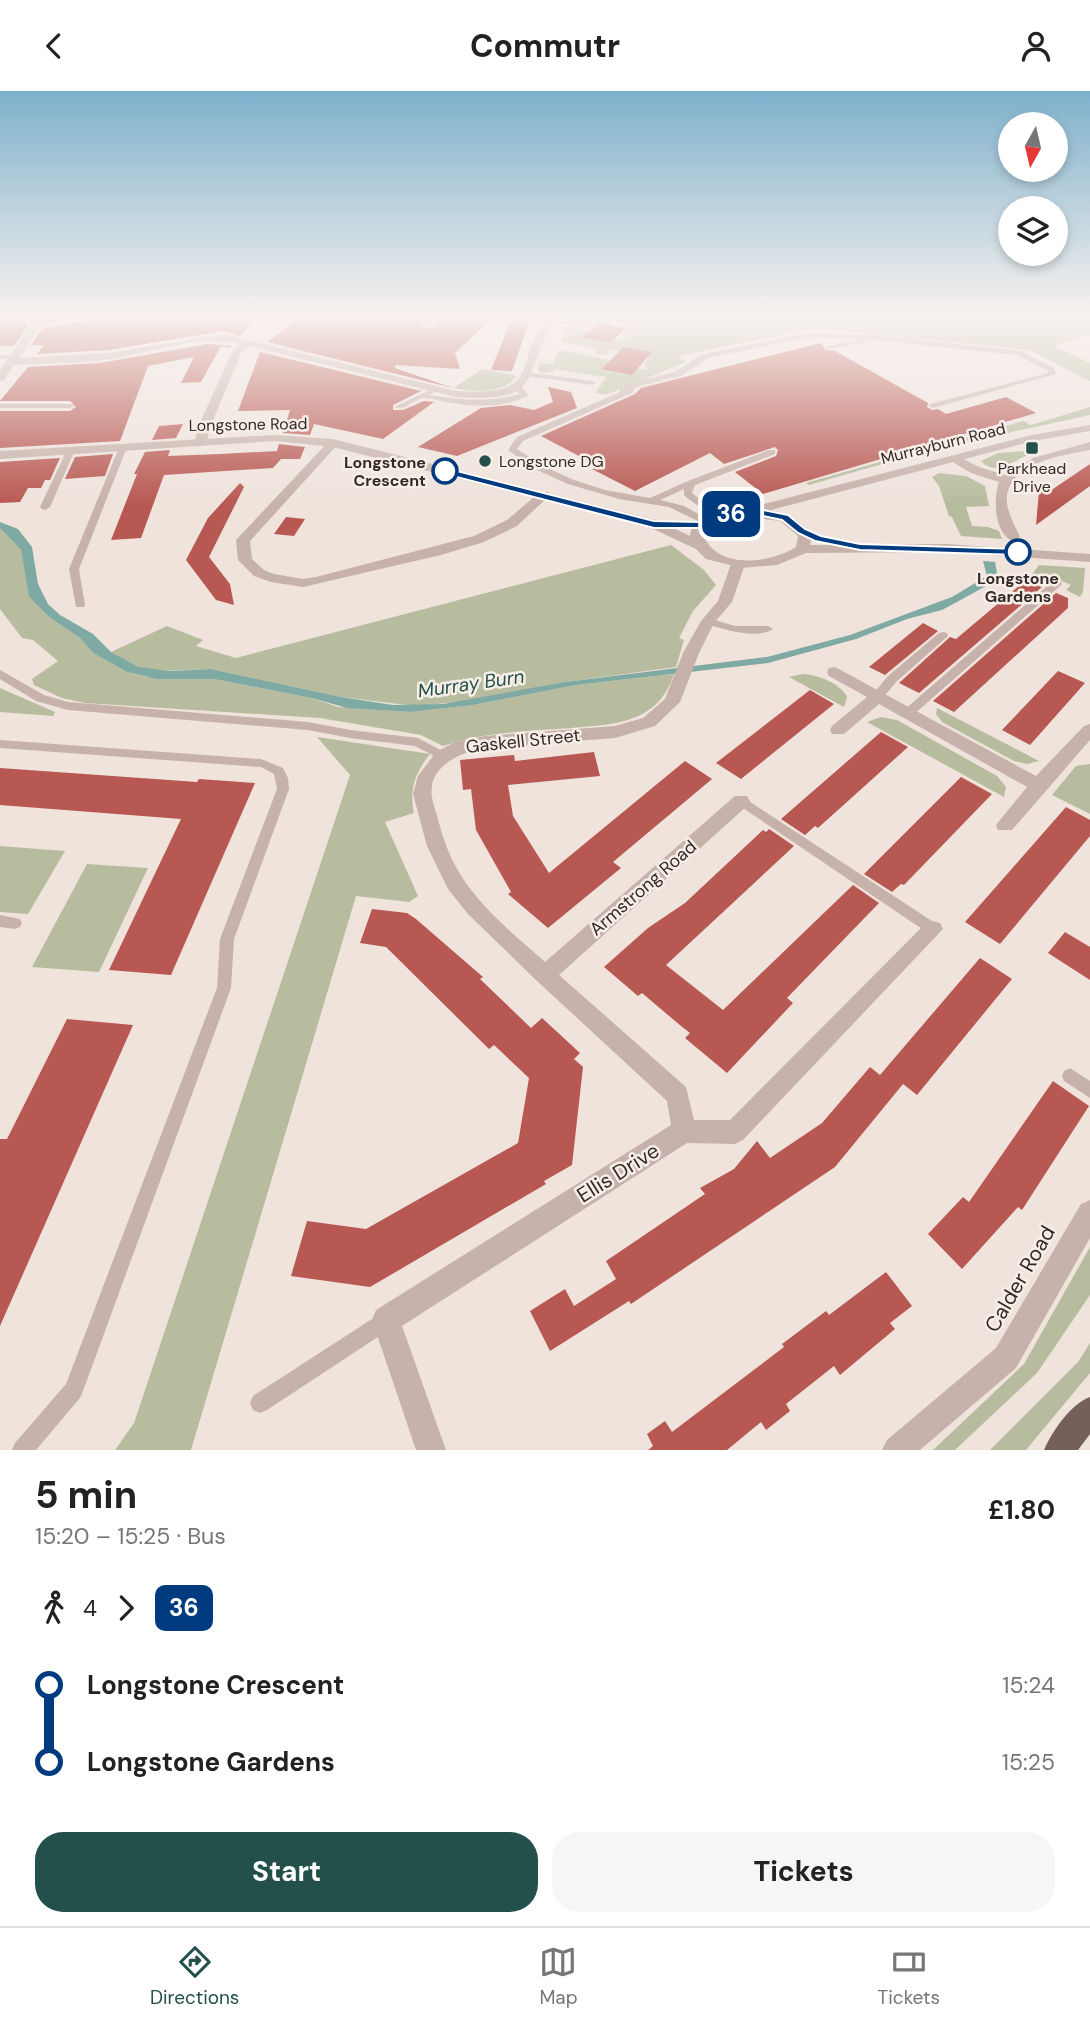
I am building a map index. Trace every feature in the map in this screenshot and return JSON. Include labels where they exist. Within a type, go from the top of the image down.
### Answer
[{"type":"main road","points":[[1059,1450],[1090,1411]]},
{"type":"street","points":[[201,442],[204,427],[225,378]]},
{"type":"street","points":[[377,378],[430,393],[474,397],[497,395],[517,388],[525,378]]},
{"type":"street","name":"Murrayburn Road","points":[[748,512],[1040,436],[1090,428]]},
{"type":"street","name":"Longstone Road","points":[[0,455],[290,438],[333,443],[654,524],[700,545],[713,557],[738,564]]},
{"type":"street","points":[[333,443],[243,540],[245,560],[259,573],[271,578],[303,583],[436,552],[498,530],[525,513],[544,495]]},
{"type":"street","points":[[1013,537],[1001,502],[1001,491],[1007,480],[1026,465],[1090,446]]},
{"type":"street","points":[[952,458],[975,470],[1007,480]]},
{"type":"street","name":"Murrayburn Road","points":[[785,517],[806,499]]},
{"type":"street","points":[[748,512],[785,517],[802,531],[818,538],[860,547]]},
{"type":"street","name":"Longstone Road","points":[[654,524],[704,523],[730,514],[748,512]]},
{"type":"street","points":[[700,545],[695,533],[704,523]]},
{"type":"street","points":[[802,531],[805,543],[803,549]]},
{"type":"street","points":[[738,564],[772,562],[803,549],[860,547],[983,549],[1090,558]]},
{"type":"street","name":"Gaskell Street","points":[[684,1131],[678,1095],[544,975],[475,908],[455,883],[436,846],[422,794],[428,776],[442,756],[461,746],[635,729],[663,713],[672,702],[691,653],[708,621],[725,602],[738,564]]},
{"type":"street","points":[[835,673],[1038,785]]},
{"type":"street","points":[[838,730],[878,697]]},
{"type":"street","points":[[1005,825],[1038,785],[1087,740]]},
{"type":"street","name":"Armstrong Road","points":[[544,975],[741,801]]},
{"type":"street","points":[[684,1131],[735,1132],[933,929]]},
{"type":"street","name":"Ellis Drive","points":[[386,1320],[684,1131]]},
{"type":"street","name":"Calder Road","points":[[897,1450],[1006,1358],[1090,1213]]},
{"type":"street","points":[[386,1320],[431,1450]]},
{"type":"lane","points":[[559,378],[592,383]]},
{"type":"lane","points":[[660,378],[637,384],[520,439],[512,450],[552,475],[592,489],[681,506],[704,523]]},
{"type":"lane","points":[[933,406],[1036,378]]},
{"type":"lane","points":[[623,391],[673,382]]},
{"type":"lane","points":[[398,407],[430,393]]},
{"type":"lane","points":[[0,406],[69,406]]},
{"type":"lane","points":[[80,605],[74,569],[123,447]]},
{"type":"lane","points":[[45,506],[71,450]]},
{"type":"lane","points":[[654,499],[772,452]]},
{"type":"lane","points":[[691,483],[687,493],[695,501],[709,509],[730,514]]},
{"type":"lane","points":[[908,713],[1057,583]]},
{"type":"lane","points":[[708,621],[735,629],[768,629]]},
{"type":"lane","points":[[878,697],[892,679],[943,635]]},
{"type":"lane","points":[[0,674],[40,698],[68,706],[308,726],[418,743],[442,756]]},
{"type":"lane","points":[[0,744],[261,763],[277,768],[283,776],[283,789],[227,939],[224,988],[73,1391],[22,1450]]},
{"type":"lane","points":[[741,801],[933,929]]},
{"type":"lane","points":[[1070,1076],[1090,1090]]},
{"type":"lane","points":[[260,1403],[386,1320]]},
{"type":"green space","points":[[468,378],[515,378],[497,389],[479,391],[454,388]]},
{"type":"green space","points":[[605,378],[646,378],[606,395],[596,393]]},
{"type":"green space","points":[[1090,407],[1090,415],[942,447],[809,485],[806,483],[1023,421],[1031,425]]},
{"type":"green space","points":[[1026,451],[1031,454],[999,468],[987,466],[981,461],[998,453]]},
{"type":"green space","points":[[939,473],[966,476],[985,486],[989,506],[966,507],[972,526],[999,531],[1002,539],[961,536],[949,516],[939,486],[932,477]]},
{"type":"green space","points":[[0,528],[21,550],[27,581],[37,605],[49,617],[80,638],[93,653],[127,672],[147,677],[214,679],[312,698],[338,707],[411,712],[473,705],[576,685],[674,674],[665,694],[655,705],[629,720],[596,726],[491,735],[443,746],[421,735],[320,718],[85,703],[62,698],[34,685],[32,679],[58,661],[33,640],[22,638],[0,609]]},
{"type":"green space","points":[[671,545],[704,570],[716,585],[693,611],[679,638],[684,640],[676,667],[565,682],[468,701],[415,706],[341,697],[211,669],[156,671],[139,667],[111,652],[167,626],[203,640],[196,646],[236,658]]},
{"type":"green space","points":[[1039,565],[1085,568],[1083,592],[1080,597],[1066,590],[1071,585],[1050,576],[1042,581],[1030,577]]},
{"type":"green space","points":[[803,674],[822,678],[844,692],[847,697],[844,707],[789,677]]},
{"type":"green space","points":[[0,688],[55,712],[53,716],[0,712]]},
{"type":"green space","points":[[937,708],[1039,761],[1027,764],[1014,761],[942,722],[936,714]]},
{"type":"green space","points":[[881,717],[897,720],[997,776],[1006,787],[1004,797],[867,722]]},
{"type":"green space","points":[[317,737],[430,754],[414,782],[414,813],[385,822],[418,896],[409,902],[356,896],[191,1450],[115,1450],[134,1423],[350,775]]},
{"type":"green space","points":[[1090,764],[1090,814],[1052,795],[1076,766]]},
{"type":"green space","points":[[0,846],[65,851],[28,914],[0,912]]},
{"type":"green space","points":[[87,864],[148,868],[99,972],[32,967]]},
{"type":"green space","points":[[1090,1247],[1090,1295],[1037,1373],[955,1450],[933,1450],[1024,1364]]},
{"type":"green space","points":[[1090,1343],[1090,1373],[1026,1450],[990,1450],[1078,1362]]},
{"type":"water","points":[[0,522],[18,529],[32,547],[38,584],[48,604],[60,615],[93,634],[111,652],[139,667],[169,671],[211,669],[341,697],[393,705],[443,704],[565,682],[767,657],[850,635],[952,597],[987,576],[983,561],[995,562],[997,573],[988,585],[942,610],[907,619],[856,639],[768,663],[576,685],[473,705],[411,712],[347,708],[312,698],[214,679],[157,679],[127,672],[93,653],[80,638],[49,617],[29,596],[21,550],[0,528]]},
{"type":"building","points":[[19,378],[143,378],[120,441],[0,448],[0,411],[70,411],[76,407],[70,401],[0,401]]},
{"type":"building","points":[[183,378],[203,378],[201,382],[181,383]]},
{"type":"building","points":[[250,378],[369,378],[421,391],[393,405],[393,410],[403,410],[424,401],[434,402],[383,439],[314,424],[310,435],[283,433],[290,410],[238,411]]},
{"type":"building","points":[[414,378],[425,378],[453,388]]},
{"type":"building","points":[[679,378],[884,378],[928,403],[927,407],[932,410],[938,409],[946,414],[1006,397],[1036,413],[763,494],[735,472],[776,456],[778,450],[775,447],[724,464],[710,453],[635,491],[592,469],[598,466],[541,436],[635,394],[641,388]]},
{"type":"building","points":[[548,387],[571,392],[577,408],[457,456],[418,447],[481,408],[510,405],[534,410],[553,402]]},
{"type":"building","points":[[183,424],[176,438],[152,440],[159,426]]},
{"type":"building","points":[[279,444],[305,447],[300,459],[281,459],[273,468],[164,475],[141,538],[111,540],[137,474],[134,474],[145,452],[170,450],[168,456],[277,451]]},
{"type":"building","points":[[113,454],[105,476],[65,479],[75,457]]},
{"type":"building","points":[[60,458],[50,480],[45,480],[41,488],[28,488],[20,502],[0,503],[0,462]]},
{"type":"building","points":[[1090,464],[1090,486],[1036,525],[1039,491],[1047,493]]},
{"type":"building","points":[[240,483],[244,487],[209,557],[230,584],[234,605],[216,600],[186,560],[208,518]]},
{"type":"building","points":[[286,517],[305,519],[294,536],[274,534]]},
{"type":"building","points":[[1026,580],[1042,587],[919,693],[899,683],[950,637],[956,639]]},
{"type":"building","points":[[1056,593],[1068,598],[1068,608],[954,712],[933,701]]},
{"type":"building","points":[[923,623],[938,631],[885,675],[869,667]]},
{"type":"building","points":[[1058,671],[1085,683],[1030,745],[1002,730]]},
{"type":"building","points":[[810,690],[834,704],[741,779],[716,763]]},
{"type":"building","points":[[881,732],[908,747],[818,828],[815,826],[805,835],[781,819]]},
{"type":"building","points":[[594,752],[600,776],[508,785],[513,816],[549,873],[685,761],[712,779],[613,862],[621,868],[548,928],[508,894],[511,892],[476,830],[471,789],[463,790],[460,760],[514,755],[515,761]]},
{"type":"building","points":[[0,768],[197,782],[199,779],[255,783],[171,975],[109,970],[181,819],[0,805]]},
{"type":"building","points":[[961,777],[992,794],[904,885],[901,884],[892,892],[864,874]]},
{"type":"building","points":[[1066,807],[1090,820],[1090,836],[1000,944],[965,922]]},
{"type":"building","points":[[769,829],[794,846],[666,965],[723,1010],[853,885],[879,903],[787,998],[793,1003],[727,1073],[685,1038],[690,1033],[642,993],[638,996],[604,967],[648,928],[685,903],[763,830],[766,832]]},
{"type":"building","points":[[372,909],[407,913],[416,919],[483,977],[480,979],[531,1028],[542,1018],[580,1053],[574,1059],[583,1067],[572,1165],[544,1181],[546,1184],[370,1287],[291,1276],[307,1221],[366,1229],[518,1143],[529,1078],[494,1045],[489,1049],[386,947],[360,943]]},
{"type":"building","points":[[1065,932],[1090,947],[1090,980],[1048,953]]},
{"type":"building","points":[[980,958],[1012,979],[917,1095],[903,1084],[835,1167],[631,1304],[629,1301],[550,1351],[530,1311],[565,1289],[574,1306],[616,1279],[606,1261],[705,1194],[700,1188],[734,1169],[757,1141],[770,1158],[822,1123],[870,1067],[880,1075]]},
{"type":"building","points":[[67,1019],[133,1025],[0,1326],[0,1139],[7,1139]]},
{"type":"building","points":[[1053,1081],[1089,1106],[1022,1210],[1018,1207],[962,1269],[928,1234],[963,1197],[969,1202]]},
{"type":"building","points":[[886,1272],[912,1306],[890,1323],[895,1329],[840,1375],[834,1366],[786,1404],[790,1411],[766,1430],[761,1422],[727,1450],[648,1450],[653,1446],[647,1434],[665,1421],[672,1432],[784,1347],[782,1344],[826,1311],[829,1315]]},
{"type":"bus line","name":"36","points":[[445,471],[654,524],[702,525],[723,515],[758,512],[785,517],[802,531],[818,538],[860,547],[1018,552]]},
{"type":"place","name":"Parkhead Drive","points":[[1032,448]]},
{"type":"place","name":"Longstone DG","points":[[485,461]]},
{"type":"place","name":"Longstone Crescent","points":[[445,471]]},
{"type":"place","name":"Longstone Gardens","points":[[1018,552]]},
{"type":"water label","name":"Murray Burn","points":[[471,683]]}]
